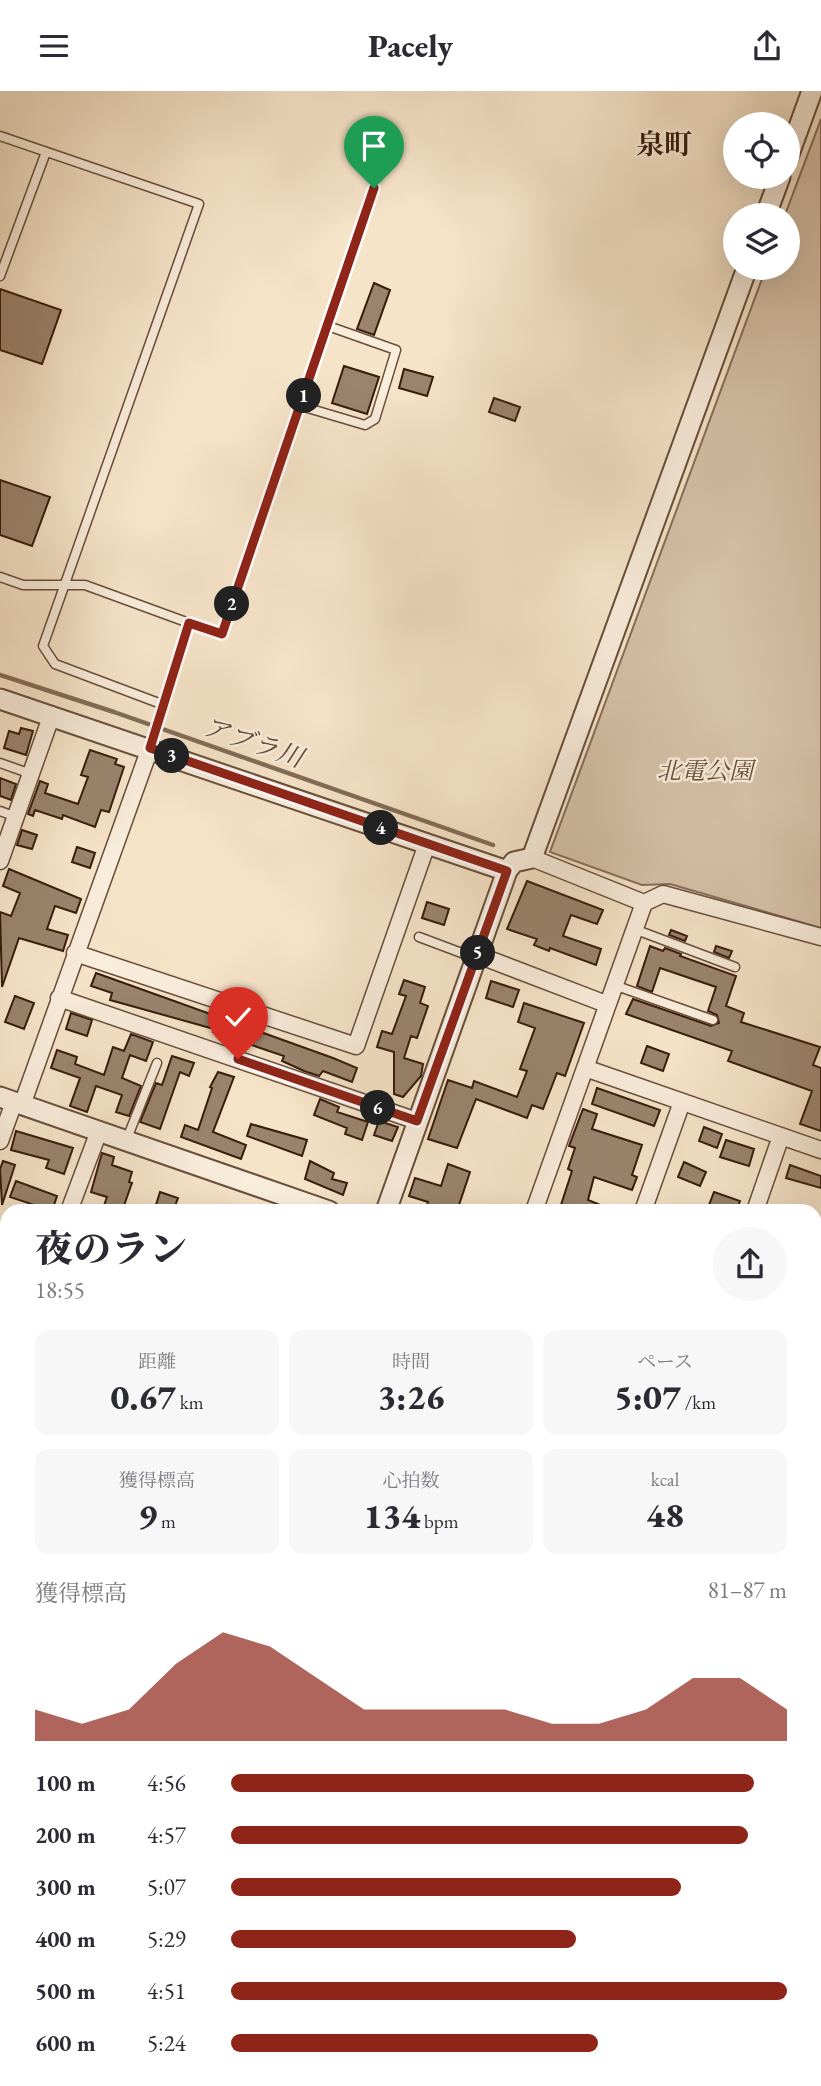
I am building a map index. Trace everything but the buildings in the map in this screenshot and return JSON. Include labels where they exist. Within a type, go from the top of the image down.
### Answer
[{"type":"street","points":[[800,124],[812,91]]},
{"type":"street","points":[[532,858],[743,280]]},
{"type":"street","points":[[0,699],[507,871]]},
{"type":"street","points":[[0,861],[8,814],[31,774],[51,717]]},
{"type":"street","points":[[0,1141],[12,1101],[59,998],[150,748]]},
{"type":"street","points":[[75,953],[356,1046],[427,844]]},
{"type":"street","points":[[388,1204],[507,871],[514,862],[532,858],[644,903]]},
{"type":"street","points":[[536,1204],[644,903],[663,894],[821,937]]},
{"type":"street","points":[[477,957],[606,1004]]},
{"type":"street","points":[[59,998],[417,1121]]},
{"type":"street","points":[[585,1068],[821,1150]]},
{"type":"street","points":[[12,1101],[309,1204]]},
{"type":"street","points":[[646,1204],[682,1102]]},
{"type":"street","points":[[72,1204],[99,1131]]},
{"type":"street","points":[[758,1204],[782,1136]]},
{"type":"lane","points":[[0,136],[199,204],[43,646],[55,664],[164,705]]},
{"type":"lane","points":[[0,276],[46,152]]},
{"type":"lane","points":[[0,577],[23,585],[85,585],[222,634],[374,188]]},
{"type":"lane","points":[[301,406],[365,425],[376,419],[397,350],[328,326]]},
{"type":"lane","points":[[150,748],[189,623]]},
{"type":"lane","points":[[0,763],[31,774]]},
{"type":"lane","points":[[634,929],[735,967]]},
{"type":"lane","points":[[419,937],[477,957]]},
{"type":"lane","points":[[614,985],[713,1020]]},
{"type":"lane","points":[[126,1141],[157,1063]]},
{"type":"green space","name":"北電公園","points":[[821,119],[821,928],[670,884],[642,885],[550,852],[762,280],[800,280],[800,203],[790,203],[795,189],[800,189],[800,175]]},
{"type":"waterway","name":"アブラ川","points":[[0,675],[114,712],[493,845]]},
{"type":"district","name":"泉町","points":[[664,144]]},
{"type":"route","points":[[238,1059],[417,1121],[507,871],[150,748],[189,623],[222,634],[374,188]]}]
